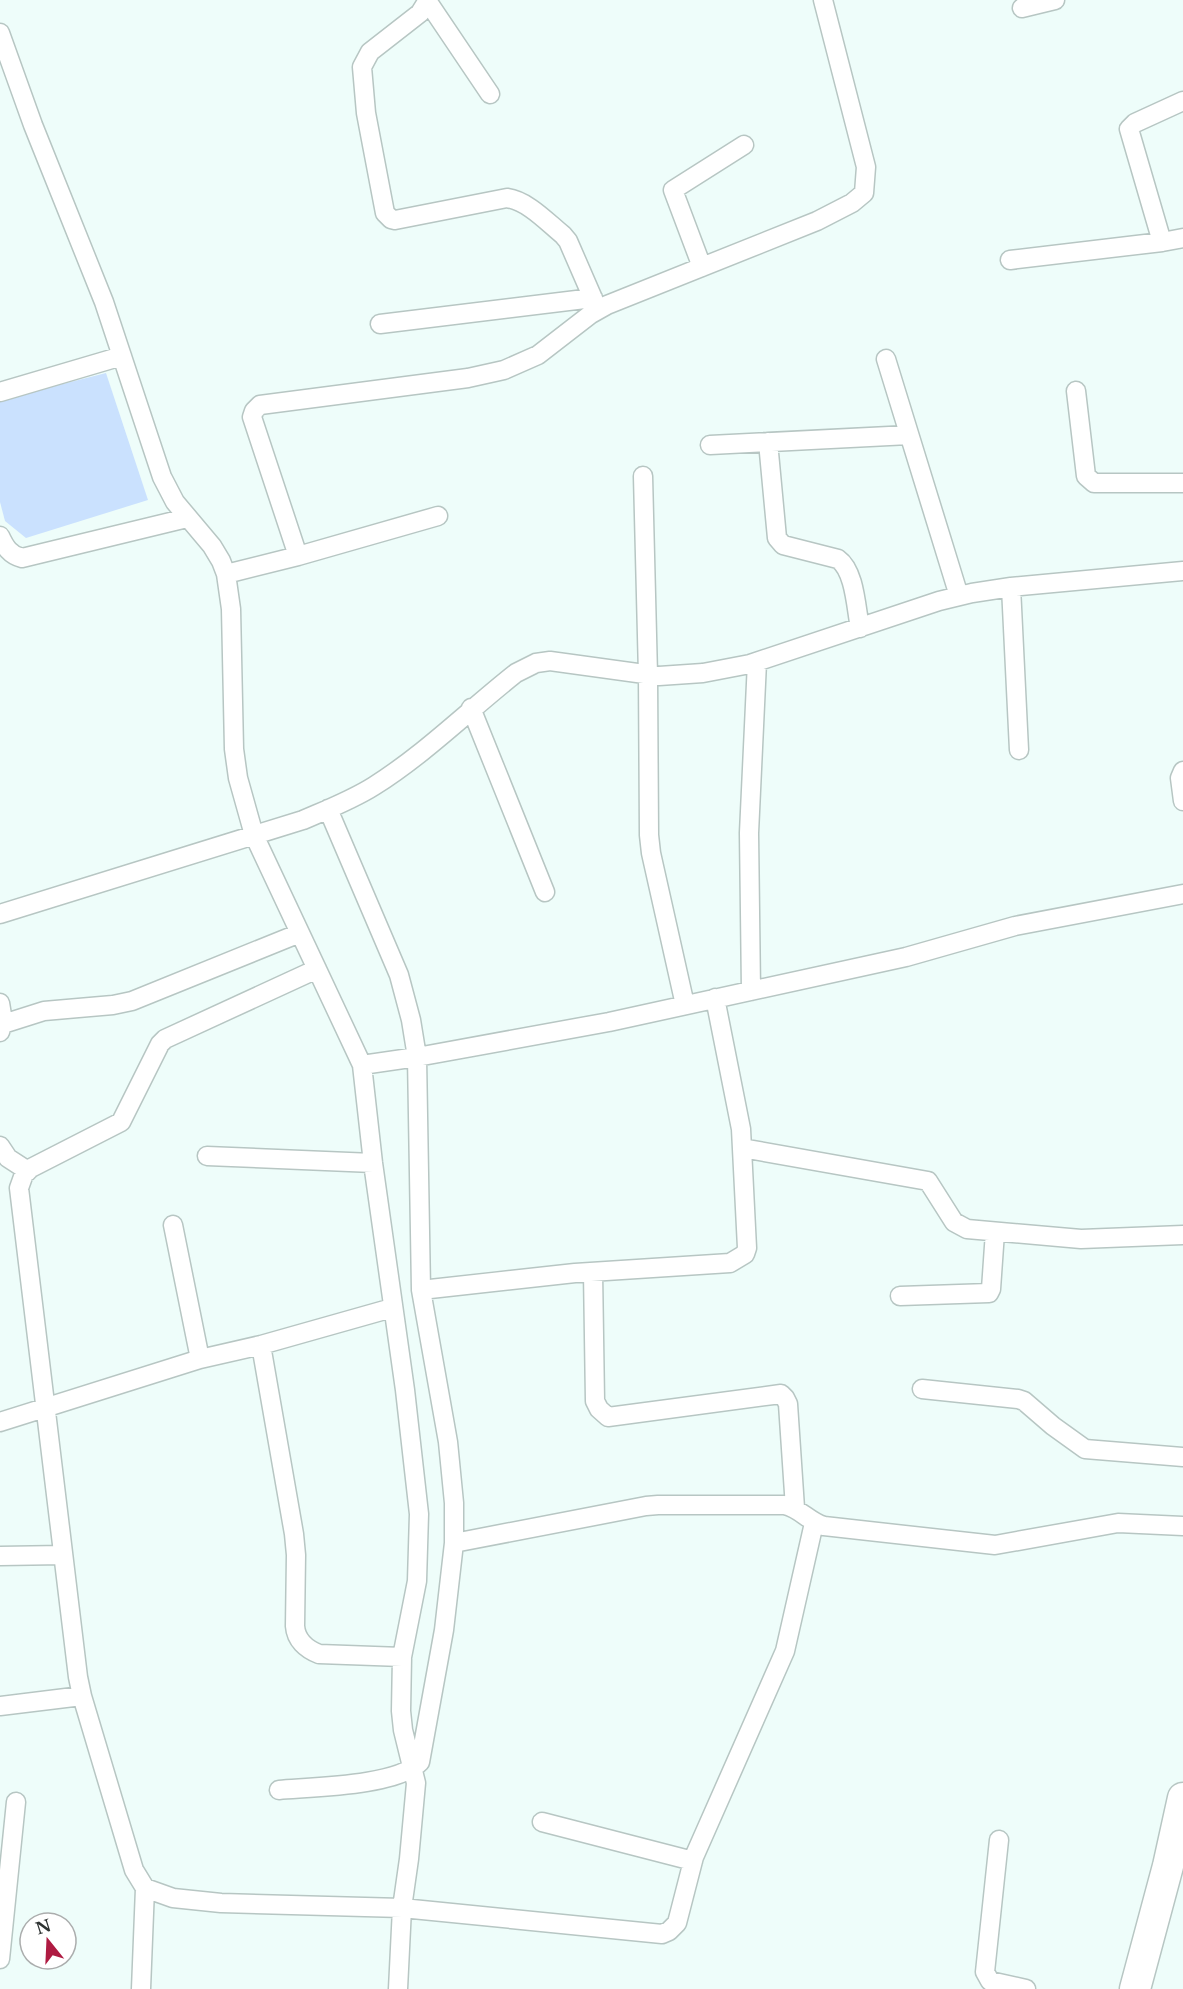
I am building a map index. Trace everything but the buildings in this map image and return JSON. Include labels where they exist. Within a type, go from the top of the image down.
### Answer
[{"type":"highway","points":[[1135,1989],[1168,1866],[1183,1797]]},
{"type":"street","points":[[380,324],[595,304],[702,267],[817,221],[852,203],[864,193],[866,167],[823,0]]},
{"type":"street","points":[[1022,8],[1055,0]]},
{"type":"street","points":[[490,94],[428,1],[420,13],[370,52],[362,67],[366,113],[386,213],[395,220],[507,198],[514,199],[523,203],[563,235],[573,250],[595,304]]},
{"type":"street","points":[[0,33],[33,125],[104,302],[162,477],[175,502],[212,546],[226,574],[231,609],[234,749],[238,778],[254,835],[362,1065],[419,1514],[418,1574],[402,1657],[402,1720],[405,1744],[416,1783],[402,1908],[398,1989]]},
{"type":"street","points":[[1162,242],[1129,129],[1135,123],[1183,101]]},
{"type":"street","points":[[702,267],[673,190],[744,145]]},
{"type":"street","points":[[1010,260],[1183,238]]},
{"type":"street","points":[[291,558],[252,417],[254,411],[261,405],[468,378],[504,370],[538,356],[595,304]]},
{"type":"street","points":[[0,392],[122,356]]},
{"type":"street","points":[[886,359],[959,596]]},
{"type":"street","points":[[1076,391],[1086,476],[1089,481],[1094,483],[1183,483]]},
{"type":"street","points":[[710,445],[909,435]]},
{"type":"street","points":[[768,442],[777,538],[783,545],[838,558],[844,562],[850,574],[860,628]]},
{"type":"street","points":[[643,476],[649,835],[685,1005]]},
{"type":"street","points":[[226,574],[438,516]]},
{"type":"street","points":[[0,536],[11,553],[22,558],[188,518]]},
{"type":"street","points":[[0,914],[303,820],[328,809],[372,788],[405,765],[471,708],[516,673],[536,663],[550,661],[659,676],[703,673],[757,662],[959,596],[1011,587],[1183,571]]},
{"type":"street","points":[[1011,587],[1019,750]]},
{"type":"street","points":[[751,991],[749,833],[757,662]]},
{"type":"street","points":[[471,708],[545,892]]},
{"type":"street","points":[[1183,771],[1180,778],[1183,801]]},
{"type":"street","points":[[279,1790],[390,1778],[413,1769],[421,1759],[444,1630],[454,1543],[454,1503],[448,1442],[421,1290],[416,1093],[400,1059],[411,1020],[399,975],[328,809]]},
{"type":"street","points":[[362,1065],[609,1022],[906,957],[1015,926],[1183,894]]},
{"type":"street","points":[[0,1003],[2,1028],[45,1011],[113,1005],[132,1000],[300,933]]},
{"type":"street","points":[[141,1989],[145,1888],[134,1870],[82,1696],[44,1409],[19,1188],[24,1174],[28,1171],[121,1122],[160,1044],[165,1039],[317,969]]},
{"type":"street","points":[[421,1290],[593,1272],[730,1263],[745,1254],[747,1248],[741,1128],[715,998]]},
{"type":"street","points":[[0,1146],[8,1158],[28,1171]]},
{"type":"street","points":[[742,1149],[928,1181],[957,1225],[967,1229],[1081,1239],[1183,1234]]},
{"type":"street","points":[[207,1156],[373,1163]]},
{"type":"street","points":[[173,1226],[200,1359]]},
{"type":"street","points":[[900,1296],[989,1293],[995,1232]]},
{"type":"street","points":[[593,1272],[596,1401],[599,1409],[608,1417],[781,1394],[786,1398],[788,1404],[795,1508]]},
{"type":"street","points":[[0,1422],[200,1359],[261,1345],[392,1308]]},
{"type":"street","points":[[261,1345],[294,1534],[297,1637],[307,1648],[319,1654],[402,1657]]},
{"type":"street","points":[[922,1389],[1024,1401],[1085,1449],[1183,1458]]},
{"type":"street","points":[[454,1543],[646,1506],[784,1505],[795,1508],[814,1523],[824,1527],[995,1545],[1118,1523],[1183,1526]]},
{"type":"street","points":[[145,1888],[173,1898],[221,1903],[402,1908],[662,1934],[669,1931],[676,1923],[693,1861],[785,1651],[814,1523]]},
{"type":"street","points":[[0,1556],[63,1555]]},
{"type":"street","points":[[0,1706],[82,1696]]},
{"type":"street","points":[[0,1959],[16,1802]]},
{"type":"street","points":[[542,1822],[693,1861]]},
{"type":"street","points":[[999,1840],[985,1972],[990,1981],[1018,1988]]},
{"type":"water","points":[[106,373],[148,500],[26,538],[5,521],[0,502],[0,400]]}]
